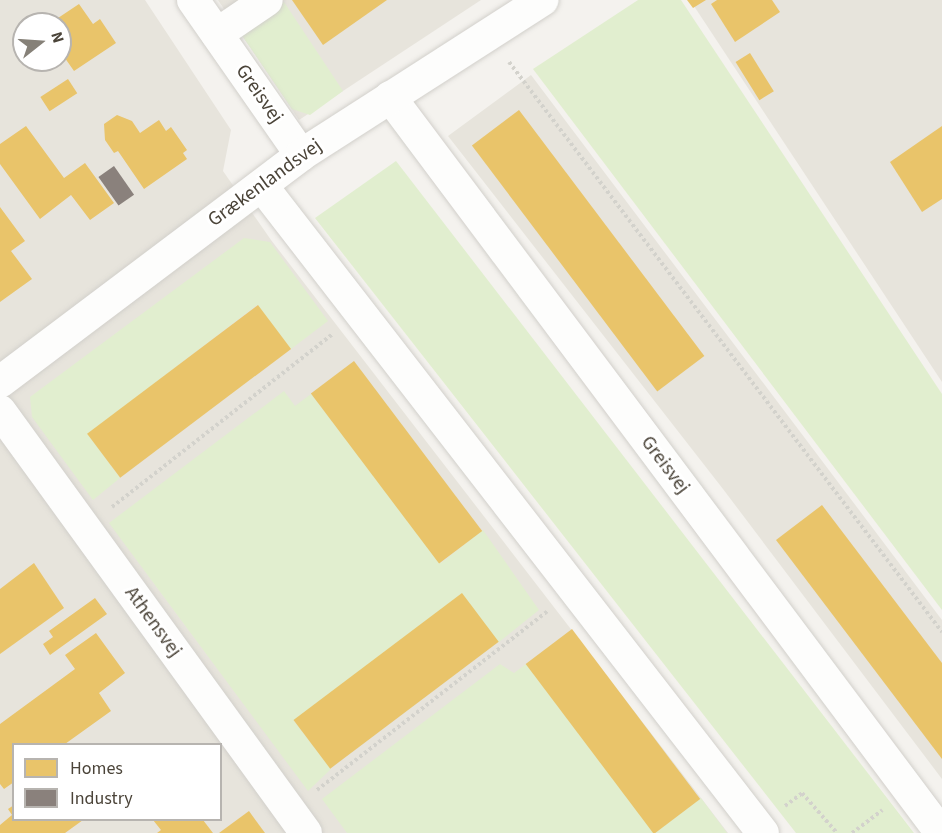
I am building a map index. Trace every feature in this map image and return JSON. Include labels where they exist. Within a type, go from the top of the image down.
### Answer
[{"type":"street","name":"Greisvej","points":[[193,0],[301,154]]},
{"type":"street","points":[[217,34],[267,0]]},
{"type":"street","name":"Grækenlandsvej","points":[[0,382],[262,186],[301,154],[542,0]]},
{"type":"street","name":"Greisvej","points":[[390,97],[941,830]]},
{"type":"street","points":[[262,186],[760,829]]},
{"type":"street","name":"Athensvej","points":[[0,411],[298,822]]},
{"type":"path","points":[[488,35],[942,632]]},
{"type":"path","points":[[85,528],[360,312]]},
{"type":"path","points":[[298,822],[575,591]]},
{"type":"path","points":[[760,829],[802,793],[837,833]]},
{"type":"shaded area","points":[[0,0],[145,0],[231,130],[223,171],[271,240],[728,833],[0,833]]},
{"type":"shaded area","points":[[218,0],[481,0],[299,120]]},
{"type":"shaded area","points":[[690,0],[942,0],[942,382]]},
{"type":"shaded area","points":[[531,75],[942,620],[942,779],[723,489],[448,136]]},
{"type":"green space","points":[[638,0],[681,0],[942,394],[942,610],[533,69]]},
{"type":"green space","points":[[284,2],[343,91],[310,115],[292,109],[241,34]]},
{"type":"green space","points":[[396,161],[914,833],[796,833],[315,218]]},
{"type":"green space","points":[[244,238],[270,242],[328,321],[291,349],[257,305],[88,434],[120,478],[93,500],[32,417],[30,397]]},
{"type":"green space","points":[[284,391],[295,406],[311,394],[441,563],[483,530],[539,610],[499,642],[294,721],[331,769],[308,791],[109,523]]},
{"type":"green space","points":[[500,664],[514,673],[526,664],[654,833],[347,833],[322,799]]},
{"type":"green space","points":[[701,798],[727,833],[654,833]]},
{"type":"building: Homes","points":[[292,0],[387,0],[323,45]]},
{"type":"building: Homes","points":[[687,0],[706,0],[693,8]]},
{"type":"building: Homes","points":[[717,0],[772,0],[780,12],[735,42],[711,4]]},
{"type":"building: Homes","points":[[79,4],[93,24],[100,19],[116,43],[74,71],[72,68],[72,12],[67,12]]},
{"type":"building: Homes","points":[[750,53],[774,91],[759,100],[736,62]]},
{"type":"building: Homes","points":[[68,79],[77,93],[50,111],[40,97]]},
{"type":"building: Homes","points":[[519,110],[704,356],[657,391],[472,146]]},
{"type":"building: Homes","points":[[117,115],[132,121],[140,133],[159,120],[166,131],[171,127],[187,150],[183,153],[187,159],[144,189],[118,151],[114,153],[105,140],[104,124]]},
{"type":"building: Homes","points":[[26,126],[64,178],[85,163],[114,203],[90,220],[71,195],[40,219],[0,164],[0,144]]},
{"type":"building: Homes","points":[[942,126],[942,199],[922,212],[890,162]]},
{"type":"building: Homes","points":[[0,207],[25,241],[11,251],[32,279],[0,302]]},
{"type":"building: Homes","points":[[258,305],[291,349],[120,478],[87,434]]},
{"type":"building: Homes","points":[[354,361],[482,531],[439,564],[311,393]]},
{"type":"building: Homes","points":[[822,505],[942,663],[942,759],[776,540]]},
{"type":"building: Homes","points":[[34,563],[64,608],[0,654],[0,589]]},
{"type":"building: Homes","points":[[462,593],[499,642],[330,769],[293,720]]},
{"type":"building: Homes","points":[[95,598],[107,614],[50,655],[43,644],[53,637],[49,631]]},
{"type":"building: Homes","points":[[572,629],[700,799],[653,833],[526,664]]},
{"type":"building: Homes","points":[[96,633],[125,673],[99,693],[111,711],[66,743],[12,743],[12,783],[4,789],[0,784],[0,724],[75,669],[65,655]]},
{"type":"building: Homes","points":[[249,811],[265,833],[219,833]]},
{"type":"building: Homes","points":[[12,815],[12,821],[82,821],[65,833],[0,833],[0,825]]},
{"type":"building: Homes","points":[[154,821],[204,821],[213,833],[157,833],[161,830]]},
{"type":"building: Industry","points":[[114,166],[134,195],[119,206],[98,177]]}]
